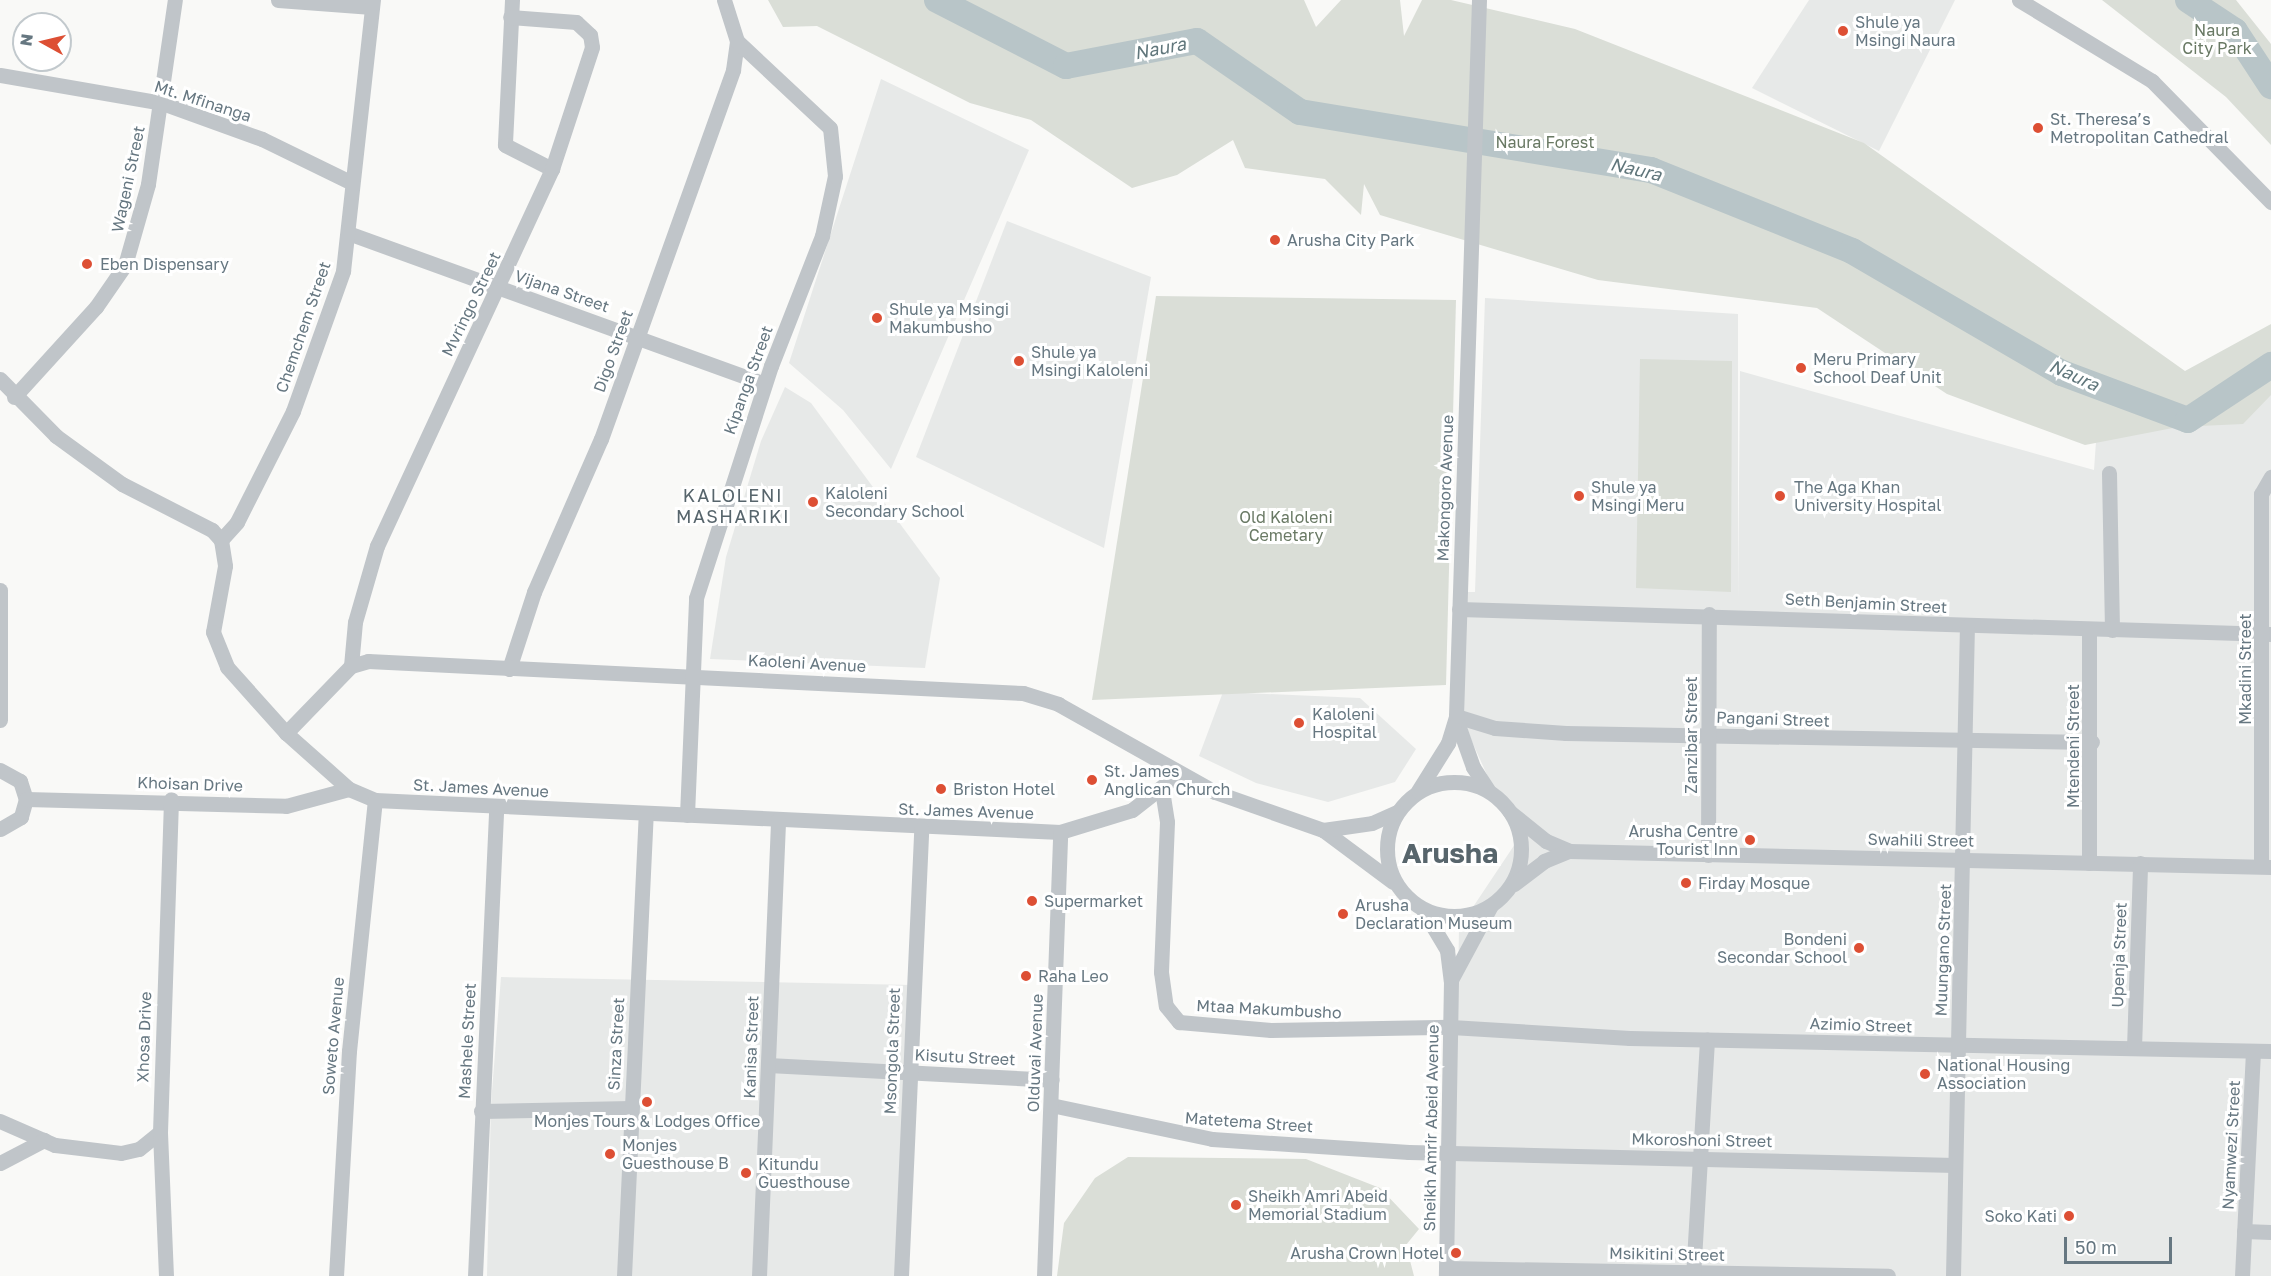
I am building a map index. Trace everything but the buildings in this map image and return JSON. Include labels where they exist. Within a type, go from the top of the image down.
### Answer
[{"type":"street","name":"Wageni Street","points":[[14,397],[96,307],[125,265],[139,227],[162,104],[175,0]]},
{"type":"street","points":[[278,0],[373,4]]},
{"type":"street","points":[[512,0],[505,145],[552,169]]},
{"type":"street","name":"Kipanga Street","points":[[687,814],[690,675],[696,598],[765,384],[822,236],[835,176],[830,128],[737,41],[724,0]]},
{"type":"street","name":"Makongoro Avenue","points":[[1419,791],[1440,760],[1455,716],[1473,92],[1479,0]]},
{"type":"street","points":[[2019,0],[2152,81],[2271,202]]},
{"type":"street","name":"Chemchem Street","points":[[220,540],[237,522],[293,411],[343,271],[348,233],[350,182],[373,4]]},
{"type":"street","name":"Mvringo Street","points":[[351,666],[355,622],[377,546],[500,289],[552,169],[592,47],[590,35],[561,18],[510,18]]},
{"type":"street","name":"Digo Street","points":[[509,669],[638,337],[733,70],[737,41]]},
{"type":"street","name":"Mt. Mfinanga","points":[[0,75],[162,104],[262,139],[350,182]]},
{"type":"street","name":"Vijana Street","points":[[348,233],[765,384]]},
{"type":"street","points":[[0,379],[14,397],[122,484],[212,530],[220,540]]},
{"type":"street","points":[[2109,473],[2112,630]]},
{"type":"street","name":"Mkadini Street","points":[[2266,866],[2268,634],[2261,494],[2271,477]]},
{"type":"street","name":"St. James Avenue","points":[[220,540],[225,566],[213,618],[217,645],[227,667],[286,733],[350,789],[375,800],[496,808],[687,814],[921,828],[1060,832],[1132,810],[1162,790],[1178,774]]},
{"type":"street","points":[[0,590],[0,720]]},
{"type":"street","name":"Seth Benjamin Street","points":[[1459,609],[1709,614],[1967,626],[2268,634]]},
{"type":"street","name":"Zanzibar Street","points":[[1708,855],[1709,614]]},
{"type":"street","name":"Muungano Street","points":[[1953,1276],[1967,626]]},
{"type":"street","name":"Mtendeni Street","points":[[2089,629],[2090,863]]},
{"type":"street","name":"Kaoleni Avenue","points":[[351,666],[368,661],[1023,693],[1058,704],[1178,774],[1249,807],[1323,830],[1393,882]]},
{"type":"street","points":[[286,733],[351,666]]},
{"type":"street","points":[[1451,981],[1475,927],[1491,905],[1505,893],[1521,854],[1510,812],[1488,790],[1473,767],[1455,716]]},
{"type":"street","name":"Pangani Street","points":[[1455,716],[1495,728],[1545,732],[1964,741],[2091,741]]},
{"type":"street","points":[[0,770],[20,781],[27,799],[21,817],[0,829]]},
{"type":"street","points":[[1488,790],[1453,781],[1419,791],[1397,812],[1386,854],[1393,882],[1421,908],[1456,917],[1491,905]]},
{"type":"street","name":"Khoisan Drive","points":[[27,799],[171,799],[286,806],[350,789]]},
{"type":"street","name":"Mtaa Makumbusho","points":[[1162,790],[1167,822],[1161,972],[1172,1018],[1213,1028],[1271,1030],[1451,1027]]},
{"type":"street","name":"Xhosa Drive","points":[[166,1276],[160,1132],[171,799]]},
{"type":"street","name":"Soweto Avenue","points":[[336,1276],[349,1051],[375,800]]},
{"type":"street","name":"Mashele Street","points":[[475,1276],[496,808]]},
{"type":"street","name":"Kaoleni Avenue","points":[[1323,830],[1372,823],[1397,812]]},
{"type":"street","name":"Swahili Street","points":[[1510,812],[1546,841],[1569,851],[2266,866]]},
{"type":"street","name":"Sinza Street","points":[[624,1276],[646,814]]},
{"type":"street","name":"Kanisa Street","points":[[759,1276],[778,819]]},
{"type":"street","name":"Msongola Street","points":[[901,1276],[921,828]]},
{"type":"street","name":"Olduvai Avenue","points":[[1044,1276],[1060,832]]},
{"type":"street","name":"Swahili Street","points":[[1505,893],[1544,861],[1569,851]]},
{"type":"street","name":"Upenja Street","points":[[2134,1048],[2140,863]]},
{"type":"street","name":"Sheikh Amrir Abeid Avenue","points":[[1421,908],[1447,950],[1451,981],[1446,1272]]},
{"type":"street","name":"Azimio Street","points":[[1451,1027],[1707,1039],[2271,1051]]},
{"type":"street","points":[[1693,1274],[1696,1157],[1707,1039]]},
{"type":"street","name":"Nyamwezi Street","points":[[2242,1276],[2253,1051]]},
{"type":"street","name":"Kisutu Street","points":[[768,1065],[1052,1080]]},
{"type":"street","name":"Matetema Street","points":[[1051,1105],[1212,1140],[1448,1152]]},
{"type":"street","points":[[482,1111],[631,1108]]},
{"type":"street","points":[[0,1121],[44,1140],[121,1154],[140,1149],[160,1132]]},
{"type":"street","points":[[0,1163],[44,1140]]},
{"type":"street","name":"Mkoroshoni Street","points":[[1448,1152],[1955,1165]]},
{"type":"street","points":[[2244,1231],[2271,1232]]},
{"type":"street","name":"Msikitini Street","points":[[1446,1272],[1888,1276]]},
{"type":"shaded area","points":[[1809,0],[1955,0],[1879,151],[1752,88]]},
{"type":"shaded area","points":[[881,79],[1029,150],[891,469],[843,410],[789,363]]},
{"type":"shaded area","points":[[1007,221],[1151,277],[1104,548],[916,457]]},
{"type":"shaded area","points":[[1485,298],[1738,314],[1738,601],[1740,371],[2094,470],[2100,385],[2271,390],[2271,1276],[1453,1276],[1459,928],[1517,841],[1459,713],[1467,592],[1475,592]]},
{"type":"shaded area","name":"Kaloleni Secondary School","points":[[785,387],[811,403],[940,578],[925,668],[710,659],[726,557],[761,441]]},
{"type":"shaded area","name":"Kaloleni Hospital","points":[[1223,692],[1360,698],[1416,749],[1395,782],[1328,802],[1256,783],[1199,756]]},
{"type":"shaded area","points":[[501,977],[913,985],[901,1276],[487,1276],[491,1104]]},
{"type":"green space","name":"Naura Forest","points":[[768,0],[1304,0],[1316,27],[1341,0],[1400,0],[1404,36],[1422,0],[1451,0],[1575,29],[1864,143],[2185,371],[2271,324],[2271,395],[2243,424],[2178,427],[2085,445],[1947,394],[1817,308],[1598,280],[1380,215],[1364,184],[1361,215],[1325,179],[1245,168],[1233,140],[1177,175],[1132,188],[1031,120],[970,103],[817,26],[783,27]]},
{"type":"green space","name":"Naura City Park","points":[[2102,0],[2236,0],[2271,44],[2271,145],[2226,97]]},
{"type":"green space","name":"Old Kaloleni Cemetary","points":[[1156,296],[1456,300],[1446,685],[1092,700]]},
{"type":"green space","points":[[1640,359],[1732,361],[1731,592],[1636,588]]},
{"type":"green space","name":"Sheikh Amri Abeid Memorial Stadium","points":[[1128,1157],[1306,1159],[1380,1188],[1419,1229],[1406,1245],[1414,1276],[1057,1276],[1064,1223],[1095,1178]]},
{"type":"waterway","name":"Naura","points":[[937,0],[1066,66],[1197,41],[1300,112],[1651,170],[1852,251],[2062,373],[2188,420],[2271,365]]},
{"type":"waterway","points":[[2188,0],[2235,31],[2271,86]]},
{"type":"place","name":"Shule ya Msingi Naura","points":[[1843,31]]},
{"type":"place","name":"St. Theresa’s Metropolitan Cathedral","points":[[2038,128]]},
{"type":"place","name":"Arusha City Park","points":[[1275,240]]},
{"type":"place","name":"Eben Dispensary","points":[[87,264]]},
{"type":"place","name":"Shule ya Msingi Makumbusho","points":[[877,318]]},
{"type":"place","name":"Shule ya Msingi Kaloleni","points":[[1019,361]]},
{"type":"place","name":"Meru Primary School Deaf Unit","points":[[1801,368]]},
{"type":"place","name":"Shule ya Msingi Meru","points":[[1579,496]]},
{"type":"place","name":"The Aga Khan University Hospital","points":[[1780,496]]},
{"type":"place","name":"Kaloleni Secondary School","points":[[813,502]]},
{"type":"place","name":"Kaloleni Hospital","points":[[1299,723]]},
{"type":"place","name":"St. James Anglican Church","points":[[1092,780]]},
{"type":"place","name":"Briston Hotel","points":[[941,789]]},
{"type":"place","name":"Arusha Centre Tourist Inn","points":[[1750,840]]},
{"type":"place","name":"Firday Mosque","points":[[1686,883]]},
{"type":"place","name":"Supermarket","points":[[1032,901]]},
{"type":"place","name":"Arusha Declaration Museum","points":[[1343,914]]},
{"type":"place","name":"Bondeni Secondar School","points":[[1859,948]]},
{"type":"place","name":"Raha Leo","points":[[1026,976]]},
{"type":"place","name":"National Housing Association","points":[[1925,1074]]},
{"type":"place","name":"Monjes Tours & Lodges Office","points":[[647,1102]]},
{"type":"place","name":"Monjes Guesthouse B","points":[[610,1154]]},
{"type":"place","name":"Kitundu Guesthouse","points":[[746,1173]]},
{"type":"place","name":"Sheikh Amri Abeid Memorial Stadium","points":[[1236,1205]]},
{"type":"place","name":"Soko Kati","points":[[2069,1216]]},
{"type":"place","name":"Arusha Crown Hotel","points":[[1456,1253]]},
{"type":"district","name":"KALOLENI MASHARIKI","points":[[733,506]]},
{"type":"district","name":"Arusha","points":[[1450,853]]}]
